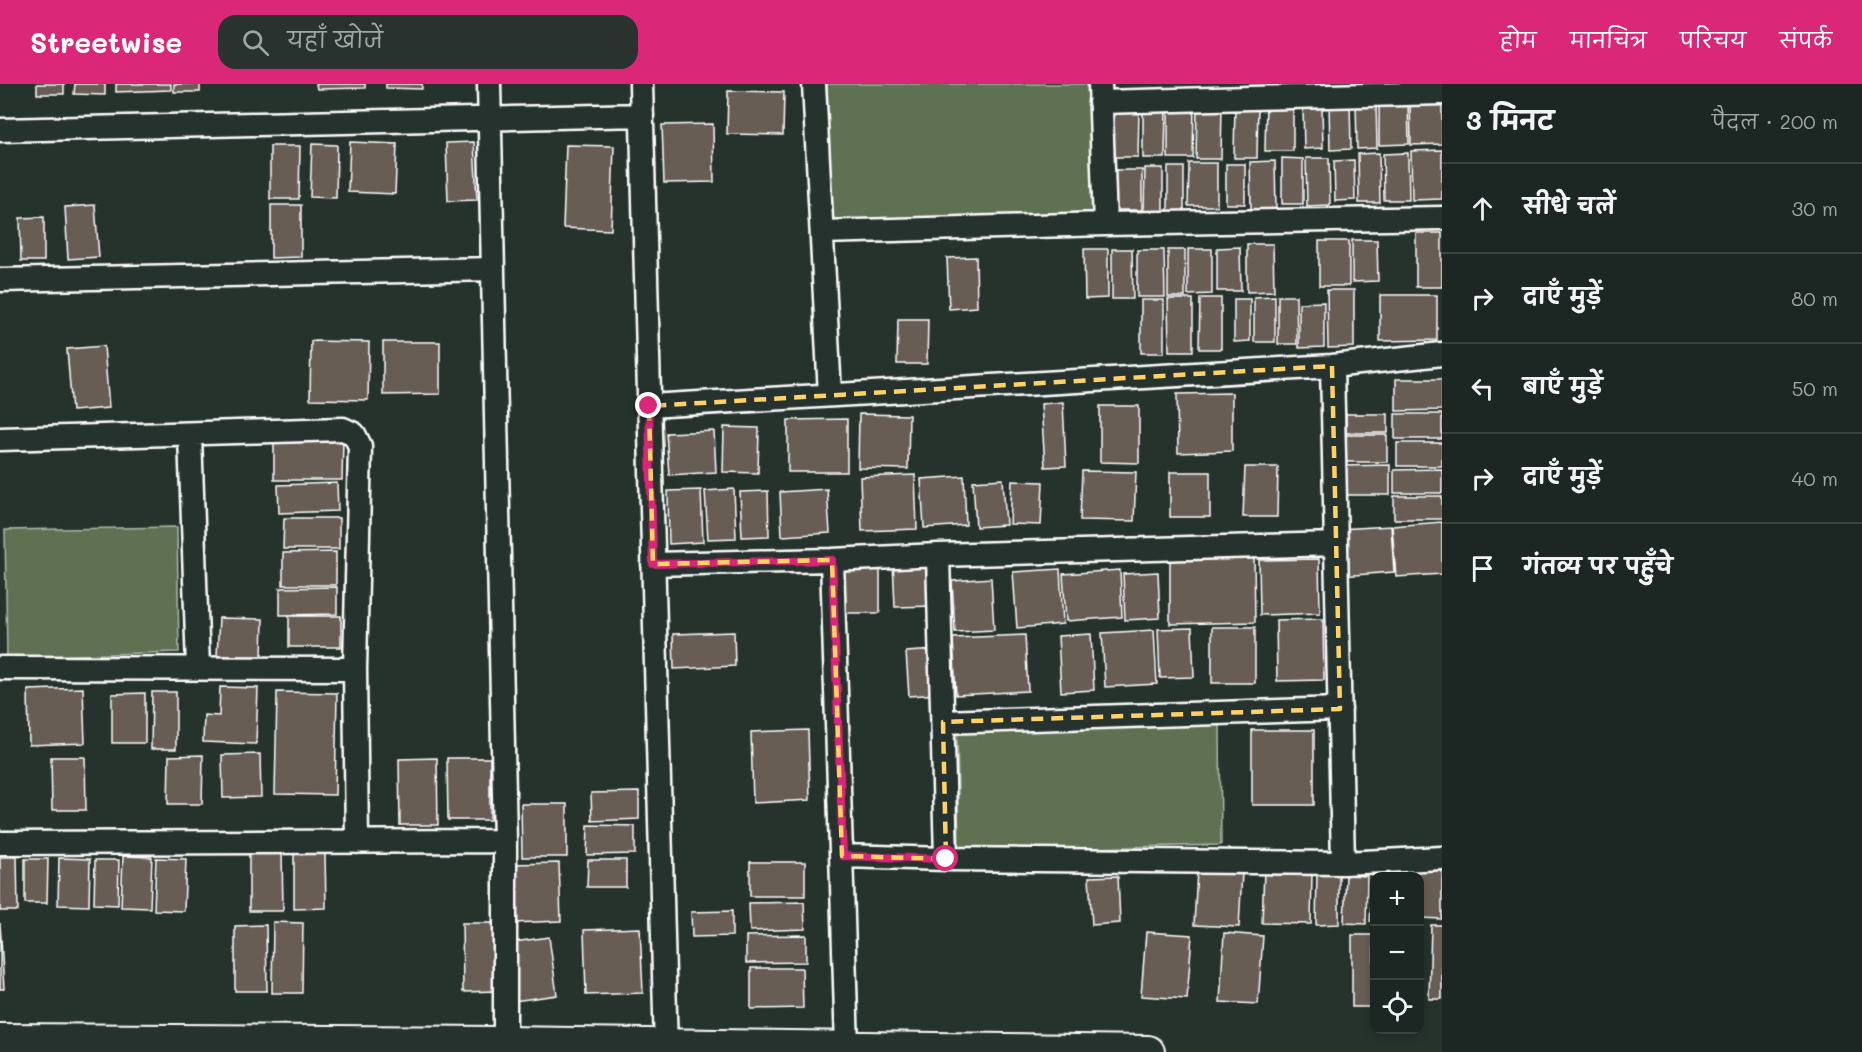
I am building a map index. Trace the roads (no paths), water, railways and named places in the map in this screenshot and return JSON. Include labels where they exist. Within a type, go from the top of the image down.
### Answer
[{"type":"street","points":[[489,84],[505,841],[505,1043]]},
{"type":"street","points":[[641,84],[666,1049]]},
{"type":"street","points":[[814,84],[830,395]]},
{"type":"street","points":[[1105,224],[1100,93],[1268,90],[1442,93]]},
{"type":"street","points":[[0,130],[642,115]]},
{"type":"street","points":[[822,232],[1442,218]]},
{"type":"street","points":[[0,280],[493,269]]},
{"type":"street","points":[[649,406],[1332,366],[1442,354]]},
{"type":"street","points":[[1332,366],[1343,863]]},
{"type":"street","points":[[0,439],[343,429],[354,434],[360,446],[355,669],[357,842]]},
{"type":"street","points":[[190,435],[198,668]]},
{"type":"street","points":[[653,564],[1336,544]]},
{"type":"street","points":[[938,555],[946,859]]},
{"type":"street","points":[[832,560],[843,856],[847,1048]]},
{"type":"street","points":[[0,668],[355,669]]},
{"type":"street","points":[[943,722],[1340,709]]},
{"type":"street","points":[[0,843],[505,841]]},
{"type":"street","points":[[843,856],[1343,863],[1442,858]]},
{"type":"street","points":[[0,1040],[505,1043],[666,1049],[847,1048],[1148,1052]]}]
